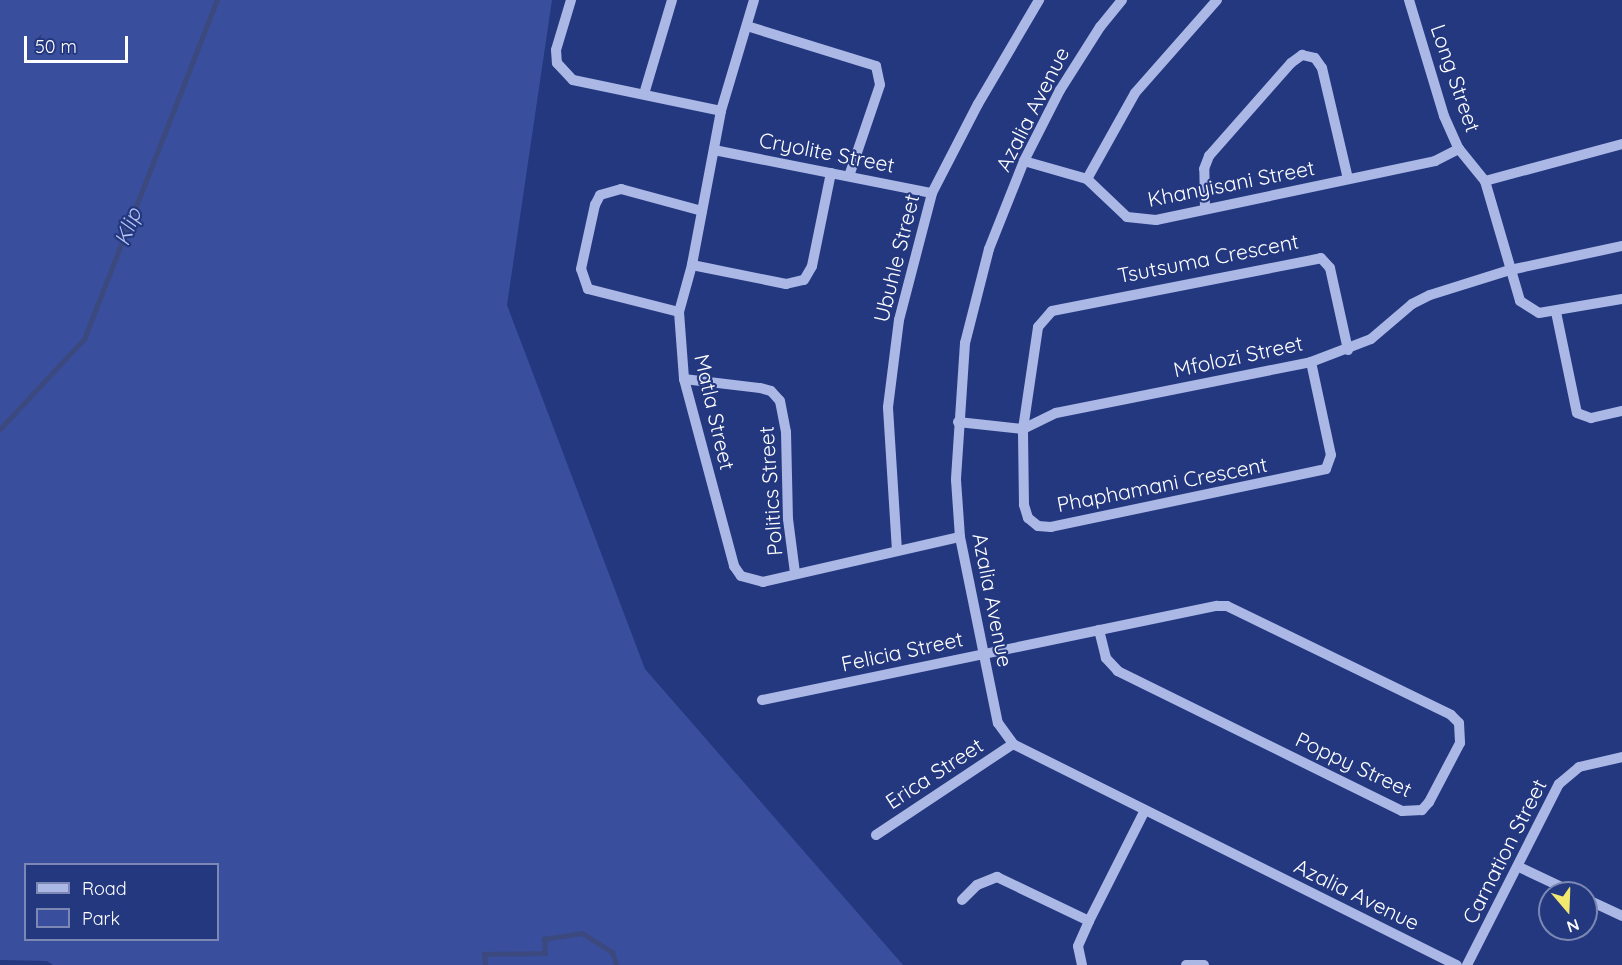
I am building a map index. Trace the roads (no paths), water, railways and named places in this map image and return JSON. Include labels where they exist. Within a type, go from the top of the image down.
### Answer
[{"type":"street","points":[[571,0],[556,50],[563,72],[583,84],[644,94],[721,111]]},
{"type":"street","points":[[644,94],[672,0]]},
{"type":"street","name":"Matla Street","points":[[754,0],[721,111],[692,265],[679,312],[684,379],[734,566],[750,581],[764,582],[795,573],[960,537]]},
{"type":"street","name":"Ubuhle Street","points":[[897,551],[888,407],[899,320],[932,193],[978,104],[1039,0]]},
{"type":"street","name":"Azalia Avenue","points":[[1122,0],[1100,27],[1060,90],[1024,161],[989,249],[965,343],[958,422],[956,480],[960,537],[998,723],[1013,744],[1457,965]]},
{"type":"street","points":[[1024,161],[1087,179],[1135,93],[1217,0]]},
{"type":"street","name":"Long Street","points":[[1409,0],[1444,116],[1459,148],[1485,181],[1520,301],[1529,310],[1556,312],[1622,298]]},
{"type":"street","points":[[747,26],[876,66],[880,85],[849,176]]},
{"type":"street","points":[[1205,208],[1204,169],[1209,156],[1291,63],[1302,55],[1315,58],[1322,68],[1348,179]]},
{"type":"street","points":[[1485,181],[1622,144]]},
{"type":"street","name":"Khanyisani Street","points":[[1087,179],[1113,207],[1141,221],[1435,161],[1459,148]]},
{"type":"street","name":"Cryolite Street","points":[[714,150],[932,193]]},
{"type":"street","points":[[692,265],[786,284],[804,280],[812,266],[831,173]]},
{"type":"street","points":[[679,312],[588,289],[582,269],[595,205],[610,190],[621,189],[702,211]]},
{"type":"street","name":"Mfolozi Street","points":[[1023,429],[1056,413],[1311,362],[1348,350],[1371,339],[1412,304],[1430,295],[1510,270],[1622,246]]},
{"type":"street","name":"Tsutsuma Crescent","points":[[1044,318],[1065,307],[1321,258],[1330,268],[1348,350]]},
{"type":"street","points":[[1556,312],[1577,413],[1591,418],[1622,411]]},
{"type":"street","name":"Phaphamani Crescent","points":[[1044,318],[1038,327],[1023,429],[1024,505],[1028,518],[1038,526],[1051,527],[1319,472],[1330,462],[1331,455],[1311,362]]},
{"type":"street","name":"Politics Street","points":[[684,379],[759,388],[771,392],[780,401],[786,432],[788,519],[795,573]]},
{"type":"street","points":[[958,422],[1023,429]]},
{"type":"street","name":"Felicia Street","points":[[762,700],[1227,606]]},
{"type":"street","name":"Poppy Street","points":[[1100,630],[1106,658],[1118,671],[1402,811],[1422,810],[1460,743],[1459,723],[1227,606]]},
{"type":"street","name":"Erica Street","points":[[876,835],[1013,744]]},
{"type":"street","name":"Carnation Street","points":[[1467,965],[1519,867],[1558,784],[1579,767],[1622,757]]},
{"type":"street","points":[[1082,965],[1078,946],[1145,810]]},
{"type":"street","points":[[1519,867],[1549,881]]},
{"type":"street","points":[[962,900],[977,885],[997,877],[1089,921]]},
{"type":"street","points":[[1598,905],[1622,916]]},
{"type":"street","points":[[1186,965],[1204,965]]},
{"type":"waterway","name":"Klip","points":[[0,429],[84,339],[217,0]]},
{"type":"waterway","points":[[485,965],[484,954],[545,953],[544,939],[582,933],[612,952],[617,965]]}]
